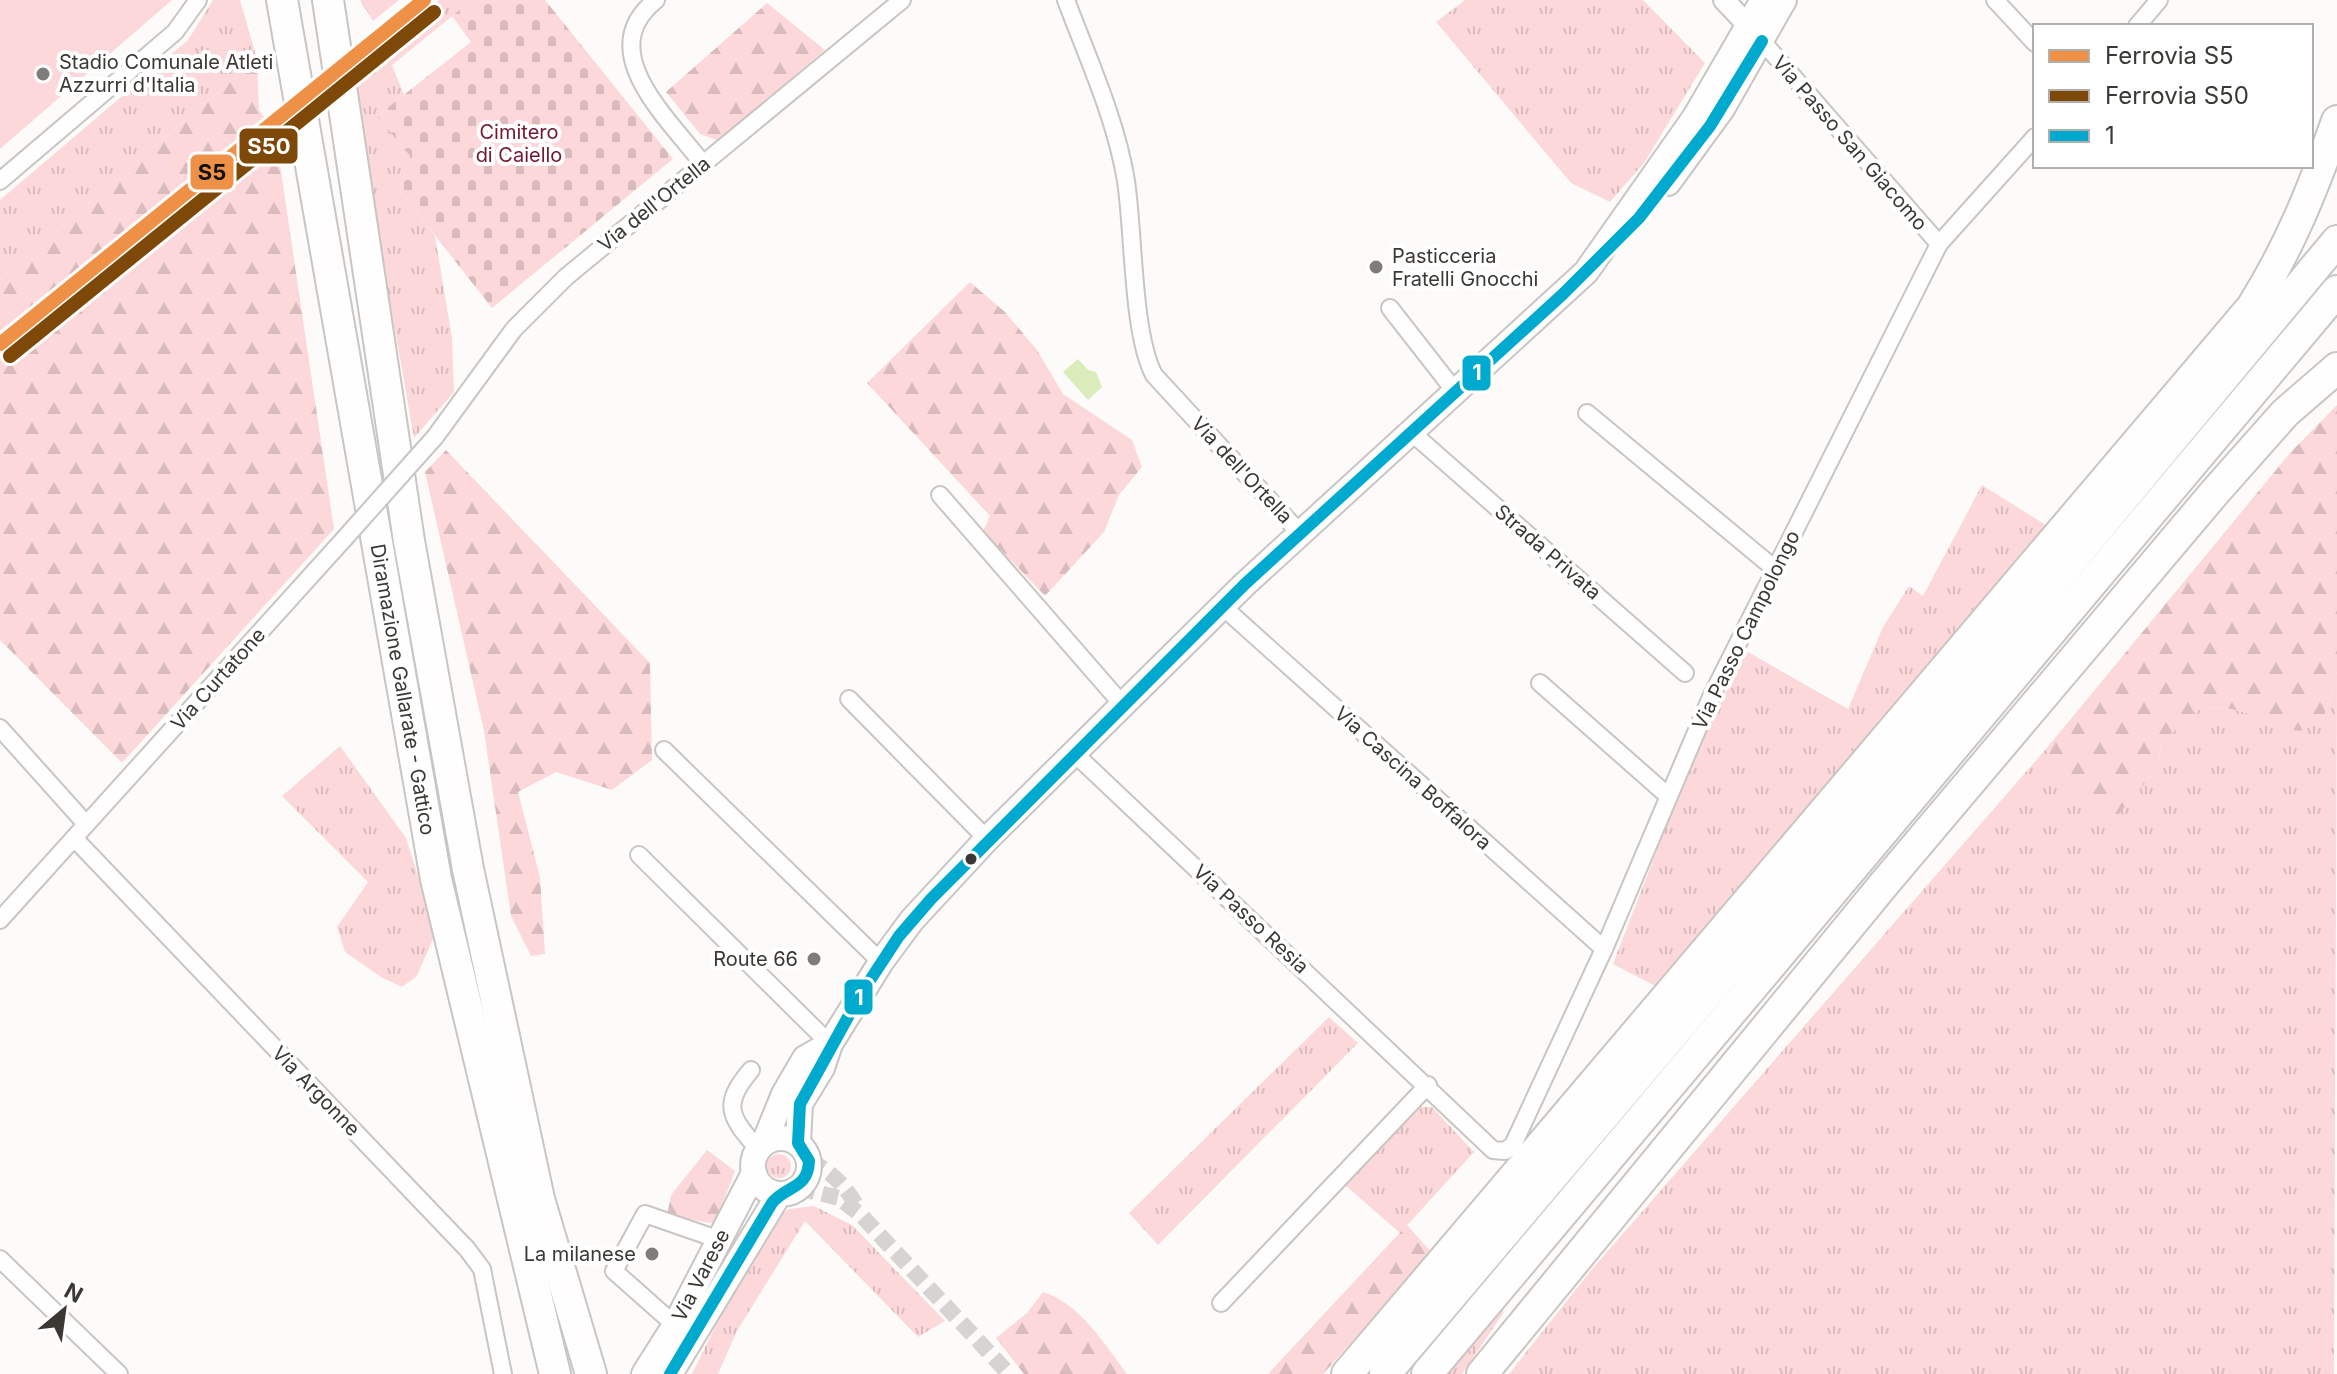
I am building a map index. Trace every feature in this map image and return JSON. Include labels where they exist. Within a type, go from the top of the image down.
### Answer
[{"type":"highway","name":"Diramazione Gallarate - Gattico","points":[[282,0],[436,879],[552,1374]]},
{"type":"highway","name":"Diramazione Gallarate - Gattico","points":[[328,0],[409,541],[468,869],[539,1199],[591,1374]]},
{"type":"highway","points":[[1347,1374],[2252,307],[2282,259],[2307,208],[2337,121]]},
{"type":"highway","points":[[1385,1374],[1909,756],[2337,241]]},
{"type":"highway","points":[[1427,1374],[2337,291]]},
{"type":"highway","points":[[1482,1374],[1884,884],[2205,504],[2285,413],[2337,368]]},
{"type":"highway","points":[[539,1199],[606,1374]]},
{"type":"main road","points":[[1755,34],[1763,0]]},
{"type":"main road","points":[[798,1143],[800,1104],[822,1068],[830,1044],[881,962],[931,899],[1122,704],[1299,532],[1569,289],[1606,248],[1695,117],[1755,34],[1784,0]]},
{"type":"main road","points":[[761,1146],[779,1138],[798,1143],[807,1154],[808,1175],[799,1188],[779,1194],[764,1189],[754,1173],[753,1162],[784,1094],[805,1058],[830,1044]]},
{"type":"main road","name":"Via Varese","points":[[670,1374],[685,1320],[754,1173]]},
{"type":"main road","name":"Via Varese","points":[[644,1374],[779,1194]]},
{"type":"street","points":[[0,181],[175,32],[198,0]]},
{"type":"street","points":[[656,0],[641,12],[631,36],[632,67],[642,85],[703,164]]},
{"type":"street","name":"Via dell'Ortella","points":[[435,437],[514,329],[566,277],[902,0]]},
{"type":"street","name":"Via dell'Ortella","points":[[1066,0],[1118,140],[1135,247],[1144,355],[1154,375],[1299,532]]},
{"type":"street","points":[[1724,0],[1755,34]]},
{"type":"street","points":[[1995,0],[2033,41]]},
{"type":"street","points":[[2139,24],[2159,0]]},
{"type":"street","name":"Via Passo San Giacomo","points":[[1755,34],[1939,244]]},
{"type":"street","name":"Via Passo Campolongo","points":[[1505,1151],[1513,1145],[1604,949],[1667,795],[1775,569],[1939,244],[2033,139]]},
{"type":"street","points":[[1390,308],[1454,390]]},
{"type":"street","points":[[1587,413],[1775,569]]},
{"type":"street","name":"Strada Privata","points":[[1410,431],[1685,673]]},
{"type":"street","name":"Via Curtatone","points":[[0,920],[435,437]]},
{"type":"street","points":[[940,495],[1122,704]]},
{"type":"street","name":"Via Cascina Boffalora","points":[[1222,606],[1604,949]]},
{"type":"street","points":[[1540,683],[1667,795]]},
{"type":"street","points":[[849,699],[987,839]]},
{"type":"street","points":[[0,728],[86,824]]},
{"type":"street","points":[[664,750],[881,962]]},
{"type":"street","name":"Via Passo Resia","points":[[1074,753],[1428,1085],[1493,1150],[1505,1151]]},
{"type":"street","name":"Via Argonne","points":[[74,838],[467,1249],[482,1269],[503,1374]]},
{"type":"street","points":[[639,855],[830,1044]]},
{"type":"street","points":[[751,1070],[735,1089],[732,1111],[741,1129],[761,1146]]},
{"type":"street","points":[[1221,1303],[1428,1085]]},
{"type":"street","points":[[685,1320],[614,1271],[645,1214],[720,1240]]},
{"type":"street","points":[[0,1259],[119,1374]]},
{"type":"green space","name":"Stadio Comunale Atleti Azzurri d'Italia","points":[[0,0],[172,0],[0,149]]},
{"type":"green space","points":[[213,0],[240,0],[257,59],[0,279],[0,200],[188,40]]},
{"type":"green space","points":[[360,0],[399,0],[373,21]]},
{"type":"green space","points":[[439,0],[472,0],[392,65],[404,95],[377,116],[410,156],[400,191],[435,236],[452,338],[454,392],[414,438],[350,74]]},
{"type":"green space","name":"Cimitero di Caiello","points":[[472,0],[545,0],[673,159],[492,308],[400,191],[410,156],[377,116],[471,42],[452,16]]},
{"type":"green space","points":[[1465,0],[1643,0],[1705,63],[1644,163],[1610,202],[1571,183],[1436,22]]},
{"type":"green space","points":[[767,3],[825,50],[719,141],[700,134],[666,92]]},
{"type":"green space","points":[[257,59],[259,110],[275,131],[334,529],[122,763],[0,640],[0,279]]},
{"type":"green space","points":[[970,282],[1005,312],[1037,350],[1063,394],[1132,440],[1142,467],[1119,495],[1104,532],[1045,596],[983,531],[990,516],[867,383]]},
{"type":"green space","points":[[2337,405],[2337,671],[2323,720],[2300,731],[2277,728],[2247,713],[2223,707],[2197,710],[2161,743],[2157,769],[2111,823],[2046,749],[2290,453]]},
{"type":"green space","points":[[446,450],[650,663],[652,760],[612,790],[556,772],[518,792],[540,877],[545,954],[531,956],[511,916],[484,731],[425,472]]},
{"type":"green space","points":[[1982,485],[2049,527],[1655,986],[1613,964],[1689,767],[1746,651],[1848,709],[1883,627],[1909,586],[1923,596]]},
{"type":"green space","points":[[2337,671],[2334,1374],[1509,1374],[1593,1268],[2046,749],[2111,822],[2157,769],[2161,743],[2197,710],[2223,707],[2247,713],[2277,728],[2323,720]]},
{"type":"green space","points":[[340,746],[406,838],[436,932],[417,976],[402,987],[381,977],[345,952],[337,927],[368,882],[282,796]]},
{"type":"green space","points":[[1329,1017],[1358,1043],[1158,1245],[1129,1213]]},
{"type":"green space","points":[[1421,1107],[1432,1107],[1474,1152],[1400,1233],[1345,1185]]},
{"type":"green space","points":[[707,1150],[735,1171],[715,1224],[667,1215],[671,1195]]},
{"type":"green space","points":[[779,1154],[787,1158],[791,1166],[787,1174],[779,1178],[771,1174],[767,1166],[771,1158]]},
{"type":"green space","points":[[814,1206],[852,1225],[945,1321],[918,1337],[805,1221],[737,1331],[718,1374],[692,1374],[764,1227],[789,1209]]},
{"type":"green space","points":[[1407,1225],[1432,1253],[1323,1374],[1268,1374]]},
{"type":"green space","points":[[1043,1292],[1069,1305],[1080,1315],[1127,1374],[1024,1374],[996,1338],[1027,1313]]},
{"type":"green space","points":[[1502,1310],[1504,1312],[1462,1374],[1447,1374]]},
{"type":"shaded area","points":[[1078,359],[1088,370],[1096,372],[1102,387],[1088,400],[1063,372]]},
{"type":"tunnel","points":[[809,1161],[838,1181],[859,1210]]},
{"type":"tunnel","points":[[799,1188],[839,1198],[861,1215],[1009,1374]]},
{"type":"rail line","name":"S5","points":[[0,344],[424,0]]},
{"type":"rail line","name":"S50","points":[[10,356],[434,12]]},
{"type":"transit line","name":"1","points":[[670,1374],[772,1203],[805,1177],[809,1161],[798,1143],[800,1104],[859,997],[899,936],[931,899],[1245,584],[1563,294],[1639,218],[1710,126],[1762,41]]},
{"type":"place","name":"Stadio Comunale Atleti Azzurri d'Italia","points":[[43,74]]},
{"type":"place","name":"Pasticceria Fratelli Gnocchi","points":[[1376,267]]},
{"type":"place","name":"Route 66","points":[[814,959]]},
{"type":"place","name":"La milanese","points":[[652,1254]]}]
